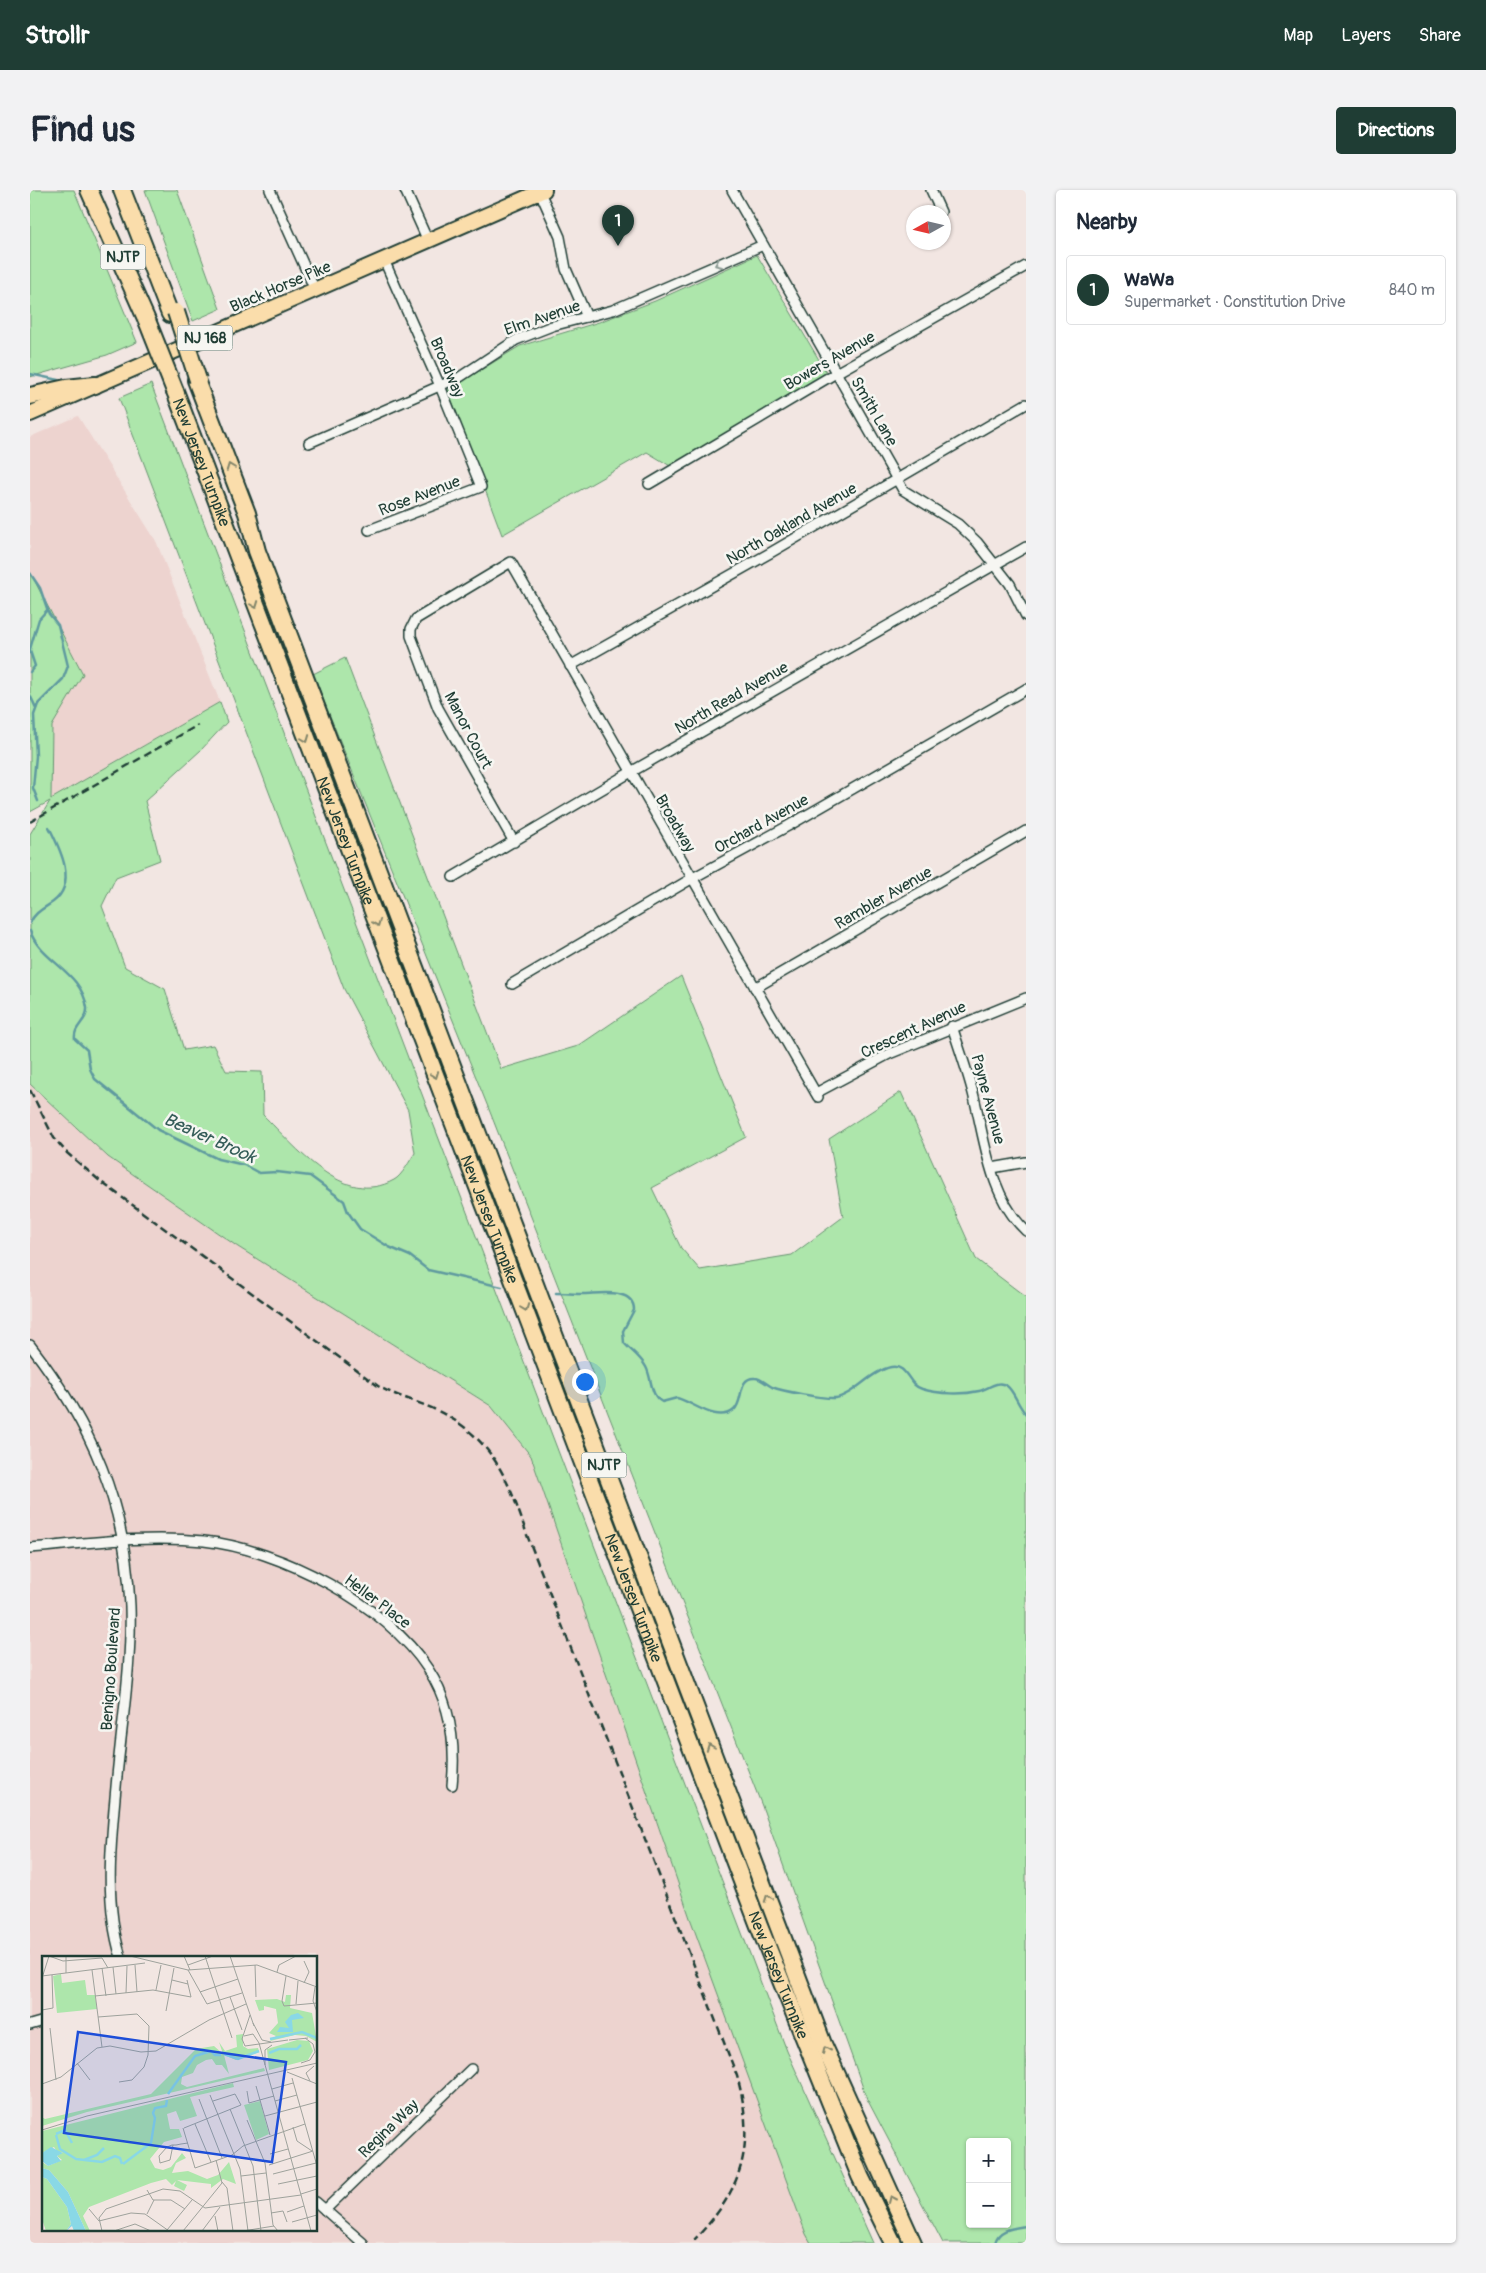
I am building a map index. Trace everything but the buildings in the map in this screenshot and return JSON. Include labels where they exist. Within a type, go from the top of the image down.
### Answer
[{"type":"highway","points":[[89,190],[148,323]]},
{"type":"highway","name":"New Jersey Turnpike","points":[[98,190],[759,1926],[860,2176],[893,2243]]},
{"type":"highway","name":"New Jersey Turnpike","points":[[122,190],[173,313],[295,651],[824,2044],[912,2243]]},
{"type":"highway","points":[[132,190],[173,313]]},
{"type":"highway","points":[[30,396],[66,388],[95,386]]},
{"type":"main road","name":"Black Horse Pike","points":[[30,414],[541,191]]},
{"type":"street","points":[[270,190],[315,290]]},
{"type":"street","points":[[405,190],[428,241]]},
{"type":"street","name":"Smith Lane","points":[[732,190],[903,490],[958,524],[996,563],[1010,584],[1026,616]]},
{"type":"street","points":[[931,190],[938,205]]},
{"type":"street","points":[[541,191],[560,237],[566,269],[587,317]]},
{"type":"street","name":"Elm Avenue","points":[[309,443],[440,386],[464,374],[491,354],[516,340],[613,310],[763,245]]},
{"type":"street","name":"Broadway","points":[[384,260],[440,386],[480,487]]},
{"type":"street","name":"Bowers Avenue","points":[[649,484],[836,373],[1026,266]]},
{"type":"street","name":"North Oakland Avenue","points":[[570,666],[770,553],[1026,404]]},
{"type":"street","name":"Rose Avenue","points":[[369,530],[480,487]]},
{"type":"street","name":"North Read Avenue","points":[[453,877],[631,772],[1026,547]]},
{"type":"street","name":"Broadway","points":[[412,627],[416,619],[511,562],[691,879],[817,1095]]},
{"type":"street","name":"Manor Court","points":[[412,627],[413,643],[438,708],[514,842]]},
{"type":"street","name":"Orchard Avenue","points":[[512,984],[691,879],[788,826],[1026,689]]},
{"type":"street","name":"Rambler Avenue","points":[[755,988],[1026,831]]},
{"type":"street","name":"Crescent Avenue","points":[[817,1095],[889,1054],[952,1026],[1026,998]]},
{"type":"street","name":"Payne Avenue","points":[[952,1026],[992,1168],[1005,1205],[1026,1231]]},
{"type":"street","points":[[992,1168],[1026,1162]]},
{"type":"street","name":"Benigno Boulevard","points":[[30,1345],[48,1368],[77,1414],[102,1462],[115,1501],[123,1540],[130,1606],[129,1649],[111,1838],[110,1875],[113,1914],[121,1956]]},
{"type":"street","name":"Heller Place","points":[[30,1548],[157,1538],[205,1541],[234,1546],[279,1561],[323,1580],[351,1596],[399,1635],[429,1670],[441,1694],[451,1725],[455,1756],[452,1785]]},
{"type":"street","name":"Regina Way","points":[[325,2210],[471,2069]]},
{"type":"street","points":[[318,2204],[363,2243]]},
{"type":"shaded area","points":[[78,416],[156,541],[220,702],[51,799],[52,726],[83,674],[30,572],[30,437]]},
{"type":"shaded area","points":[[30,1084],[108,1157],[238,1247],[491,1406],[531,1456],[690,1918],[811,2243],[30,2243]]},
{"type":"green space","points":[[30,190],[74,190],[137,342],[107,355],[30,377]]},
{"type":"green space","points":[[145,190],[177,190],[220,309],[193,321]]},
{"type":"green space","points":[[757,255],[828,375],[672,467],[647,452],[502,535],[448,390],[520,346],[599,322],[655,301]]},
{"type":"green space","points":[[151,384],[787,2051],[873,2243],[811,2243],[806,2234],[690,1918],[531,1456],[491,1406],[238,1247],[108,1157],[30,1084],[30,834],[50,801],[30,812],[30,572],[83,674],[52,726],[51,799],[220,702],[227,722],[201,750],[145,801],[160,860],[116,877],[102,906],[125,967],[165,989],[184,1050],[213,1045],[226,1071],[262,1072],[263,1115],[290,1143],[322,1170],[339,1180],[357,1186],[375,1187],[397,1178],[415,1153],[408,1110],[344,989],[119,398]]},
{"type":"green space","points":[[345,658],[501,1069],[578,1046],[681,976],[746,1137],[652,1188],[681,1248],[700,1270],[792,1255],[843,1217],[829,1139],[901,1092],[976,1259],[1026,1297],[1026,2243],[943,2243],[867,2099],[762,1806],[490,1112],[313,674]]},
{"type":"waterway","points":[[30,374],[58,380]]},
{"type":"waterway","name":"Beaver Brook","points":[[30,573],[40,588],[49,614],[58,625],[68,666],[63,679],[38,704],[34,715],[36,756],[33,788],[38,801]]},
{"type":"waterway","points":[[30,649],[39,619],[48,609]]},
{"type":"waterway","points":[[30,651],[35,666],[30,672]]},
{"type":"waterway","points":[[30,695],[36,708]]},
{"type":"waterway","name":"Beaver Brook","points":[[30,923],[37,913],[53,902],[60,894],[66,876],[62,855],[49,827]]},
{"type":"waterway","name":"Beaver Brook","points":[[30,931],[35,942],[70,976],[84,995],[87,1013],[76,1030],[75,1039],[87,1050],[90,1069],[95,1079],[158,1130],[218,1159],[244,1165],[259,1173],[277,1172],[310,1176],[344,1201],[348,1212],[360,1229],[389,1247],[410,1256],[428,1270],[502,1287]]},
{"type":"waterway","name":"Beaver Brook","points":[[556,1293],[614,1293],[628,1298],[634,1310],[623,1331],[624,1343],[644,1363],[655,1396],[662,1402],[677,1398],[705,1411],[720,1415],[727,1414],[737,1406],[746,1381],[755,1378],[785,1391],[835,1398],[848,1393],[876,1373],[884,1369],[897,1367],[917,1387],[936,1392],[972,1392],[997,1384],[1004,1384],[1012,1391],[1026,1414]]},
{"type":"waterway","points":[[995,2243],[1003,2232],[1026,2226]]},
{"type":"railway","points":[[30,822],[198,725]]},
{"type":"railway","points":[[30,1090],[54,1138],[67,1153],[100,1181],[378,1386],[438,1411],[457,1422],[473,1434],[496,1463],[513,1497],[737,2076],[743,2101],[745,2124],[745,2145],[741,2165],[724,2203],[694,2240]]},
{"type":"place","name":"WaWa","points":[[618,246]]}]
